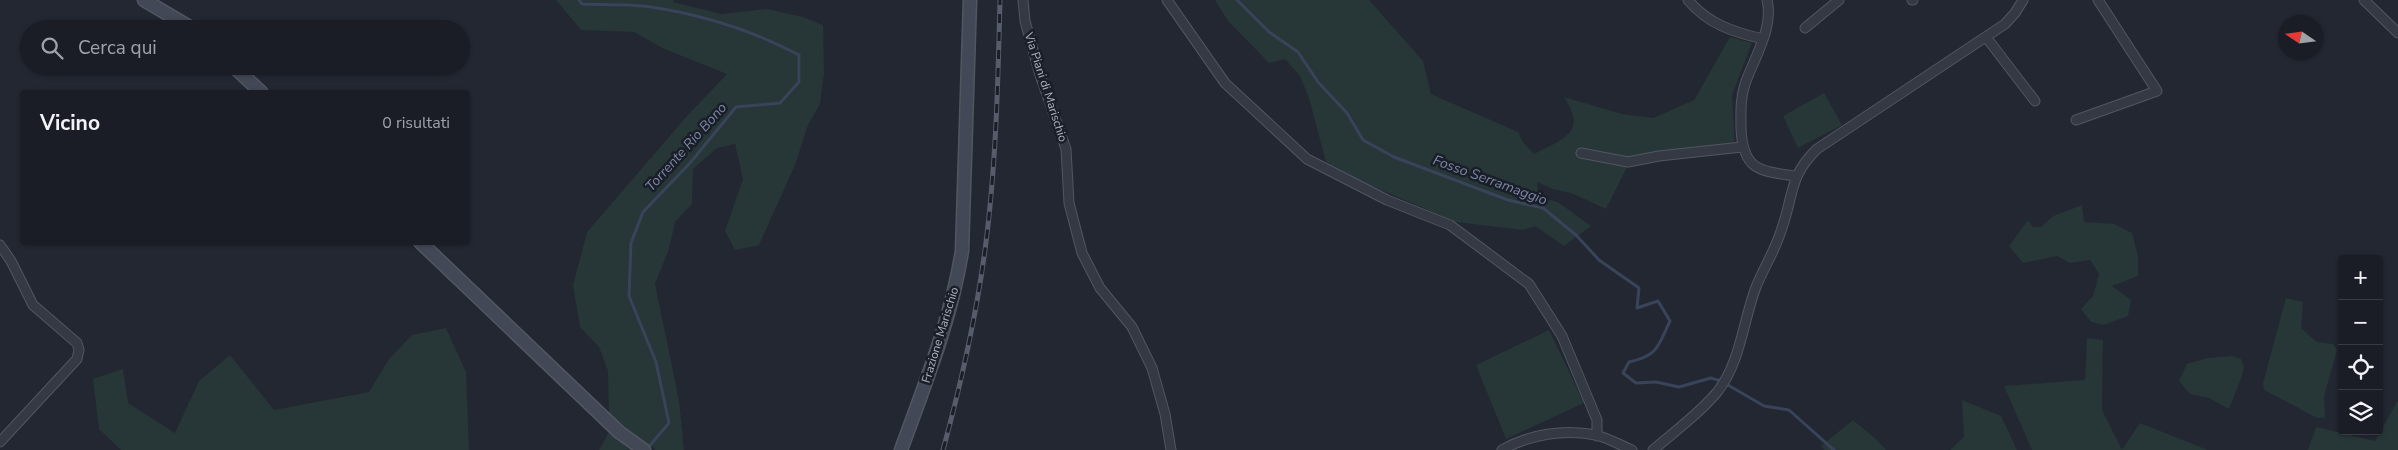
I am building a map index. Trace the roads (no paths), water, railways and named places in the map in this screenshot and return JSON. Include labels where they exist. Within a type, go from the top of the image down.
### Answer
[{"type":"main road","points":[[144,0],[178,20]]},
{"type":"main road","name":"Frazione Marischio","points":[[901,450],[946,325],[956,286],[962,251],[970,0]]},
{"type":"main road","points":[[243,75],[259,90]]},
{"type":"main road","points":[[423,245],[629,440],[644,450]]},
{"type":"street","name":"Via Piani di Marischio","points":[[1023,0],[1025,21],[1040,75],[1066,148],[1069,203],[1082,253],[1100,288],[1132,327],[1152,368],[1165,414],[1171,450]]},
{"type":"street","points":[[1167,0],[1225,83],[1307,159],[1387,200],[1450,225],[1529,284],[1562,336],[1597,420],[1597,436]]},
{"type":"street","points":[[1688,0],[1710,20],[1732,32],[1762,38]]},
{"type":"street","points":[[1767,0],[1768,19],[1744,85],[1740,105],[1742,147],[1746,158],[1754,166],[1764,171],[1796,176]]},
{"type":"street","points":[[1805,28],[1839,0]]},
{"type":"street","points":[[1653,450],[1700,410],[1718,390],[1729,372],[1737,354],[1757,286],[1783,227],[1796,176],[1804,162],[1817,149],[2005,24],[2015,14],[2022,0]]},
{"type":"street","points":[[2076,120],[2157,90],[2098,0]]},
{"type":"street","points":[[2364,0],[2398,34]]},
{"type":"street","points":[[1986,37],[2035,101]]},
{"type":"street","points":[[1581,152],[1628,162],[1659,156],[1742,147]]},
{"type":"street","points":[[0,245],[11,261],[33,305],[76,343],[79,350],[77,359],[0,442]]},
{"type":"street","points":[[1502,450],[1514,443],[1556,432],[1597,436],[1632,450]]},
{"type":"waterway","name":"Torrente Rio Bono","points":[[579,0],[582,4],[642,6],[689,14],[745,31],[799,55],[799,82],[780,103],[736,107],[690,163],[643,212],[631,243],[629,296],[656,362],[669,423],[646,450]]},
{"type":"waterway","name":"Fosso Serramaggio","points":[[1237,0],[1269,32],[1298,52],[1318,82],[1347,113],[1363,140],[1394,157],[1508,200],[1543,208],[1576,235],[1599,260],[1639,288],[1637,308],[1658,301],[1670,321],[1656,349],[1646,357],[1629,362],[1623,373],[1636,383],[1656,382],[1679,387],[1711,378],[1721,381],[1764,406],[1789,410],[1834,450]]},
{"type":"railway","points":[[943,450],[956,400],[977,300],[989,219],[994,156],[1000,0]]}]
